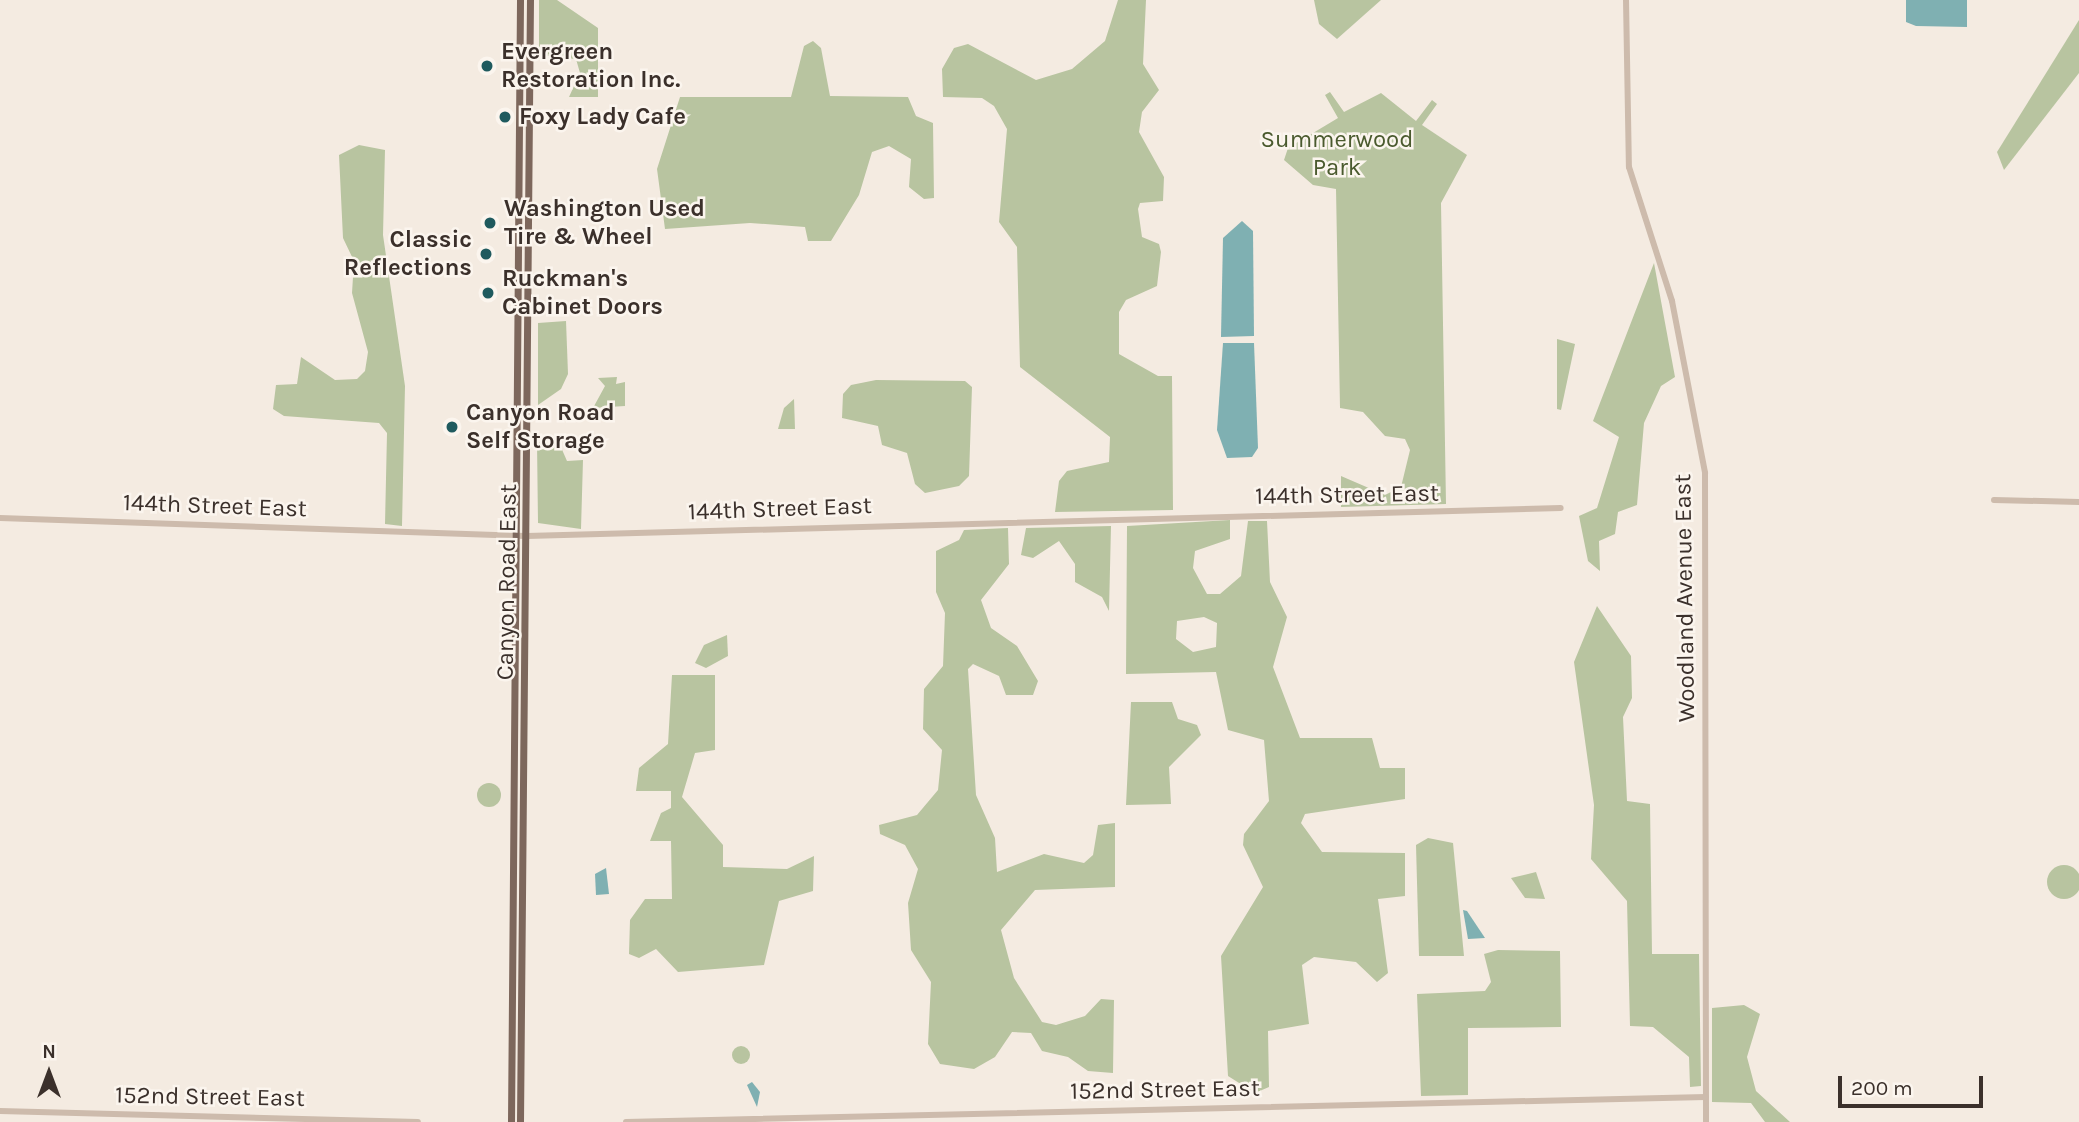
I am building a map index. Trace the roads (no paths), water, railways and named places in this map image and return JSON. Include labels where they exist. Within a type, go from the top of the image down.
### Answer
[{"type":"main road","name":"Canyon Road East","points":[[520,0],[523,536],[520,1122]]},
{"type":"main road","name":"Canyon Road East","points":[[511,1122],[513,857],[531,316],[530,0]]},
{"type":"main road","points":[[520,133],[529,174]]},
{"type":"main road","points":[[520,279],[531,316]]},
{"type":"main road","points":[[513,857],[522,891]]},
{"type":"street","name":"Woodland Avenue East","points":[[1626,0],[1629,167],[1672,301],[1705,474],[1706,1122]]},
{"type":"street","points":[[1994,500],[2079,502]]},
{"type":"street","name":"144th Street East","points":[[0,518],[523,536],[1561,508]]},
{"type":"street","name":"152nd Street East","points":[[626,1122],[1706,1097]]},
{"type":"street","name":"152nd Street East","points":[[0,1111],[418,1122]]},
{"type":"water","points":[[1906,0],[1967,0],[1967,27],[1916,26],[1906,22]]},
{"type":"water","points":[[1242,221],[1253,231],[1254,336],[1221,337],[1223,238]]},
{"type":"water","points":[[1223,343],[1254,343],[1258,448],[1252,457],[1227,458],[1217,430]]},
{"type":"water","points":[[606,868],[609,894],[596,895],[595,874]]},
{"type":"water","points":[[1463,910],[1467,911],[1485,938],[1468,939]]},
{"type":"water","points":[[752,1082],[760,1092],[757,1107],[747,1085]]},
{"type":"place","name":"Evergreen Restoration Inc.","points":[[487,66]]},
{"type":"place","name":"Foxy Lady Cafe","points":[[505,117]]},
{"type":"place","name":"Washington Used Tire & Wheel","points":[[490,223]]},
{"type":"place","name":"Classic Reflections","points":[[486,254]]},
{"type":"place","name":"Ruckman's Cabinet Doors","points":[[488,293]]},
{"type":"place","name":"Canyon Road Self Storage","points":[[452,427]]},
{"type":"park label","name":"Summerwood Park","points":[[1337,154]]}]
